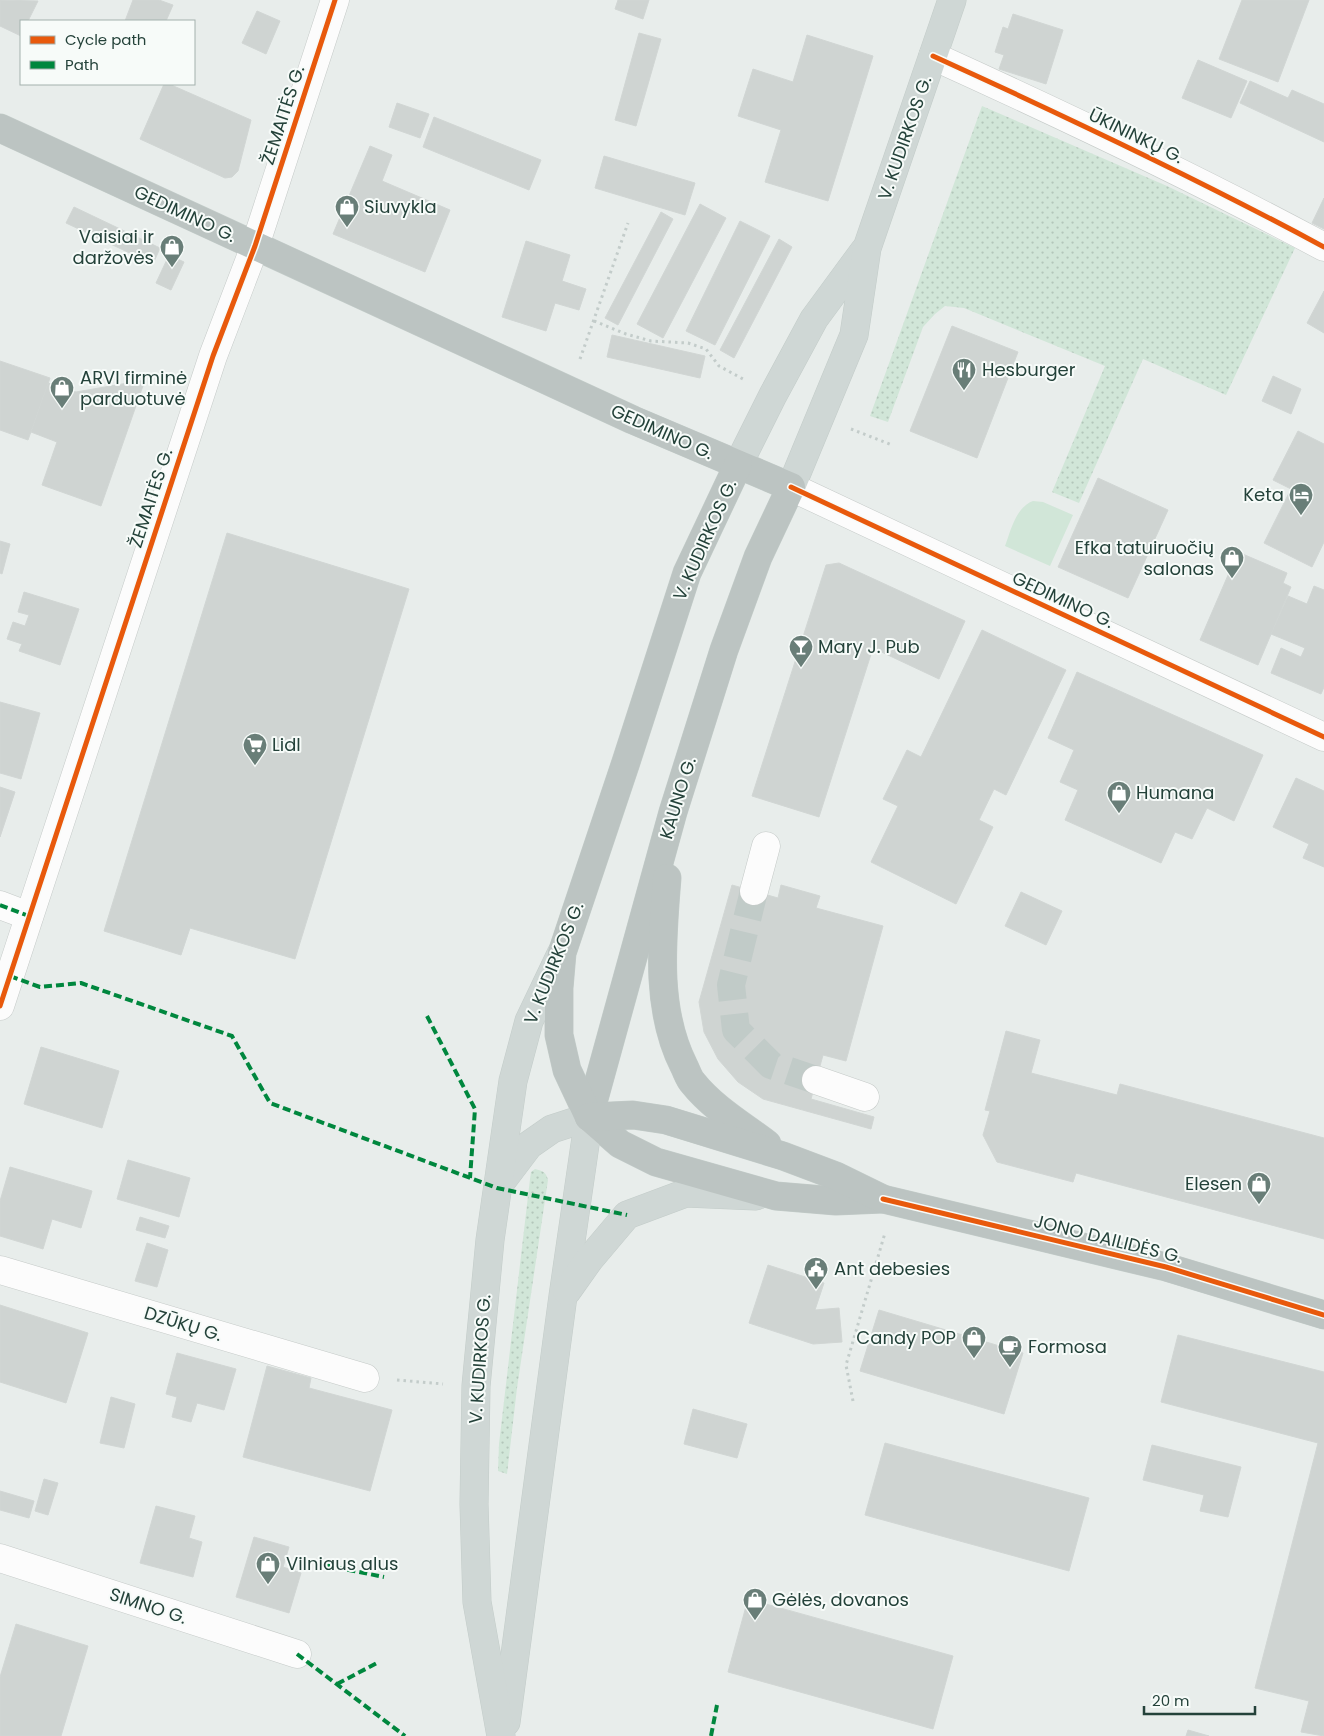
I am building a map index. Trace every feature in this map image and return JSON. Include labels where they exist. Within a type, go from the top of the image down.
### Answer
[{"type":"highway","name":"GEDIMINO G.","points":[[0,128],[632,420],[791,488]]},
{"type":"highway","name":"V. KUDIRKOS G.","points":[[562,953],[687,573],[738,465]]},
{"type":"highway","name":"KAUNO G.","points":[[589,1117],[672,812],[724,650],[758,557],[791,488]]},
{"type":"highway","points":[[672,812],[662,942],[665,1005],[675,1048],[692,1082],[714,1105],[783,1156]]},
{"type":"highway","points":[[562,953],[558,988],[559,1035],[567,1070],[589,1117],[620,1144],[656,1162],[776,1196],[836,1201],[889,1200]]},
{"type":"highway","points":[[589,1117],[633,1115],[666,1120],[783,1156],[836,1176],[889,1200]]},
{"type":"highway","name":"JONO DAILIDĖS G.","points":[[889,1200],[1166,1267],[1324,1314]]},
{"type":"main road","name":"V. KUDIRKOS G.","points":[[791,488],[854,335],[867,248],[952,0]]},
{"type":"main road","name":"V. KUDIRKOS G.","points":[[738,465],[814,319],[867,248]]},
{"type":"main road","name":"V. KUDIRKOS G.","points":[[502,1736],[477,1602],[474,1504],[476,1386],[490,1240],[513,1081],[529,1021],[562,953]]},
{"type":"main road","name":"V. KUDIRKOS G.","points":[[502,1736],[589,1117]]},
{"type":"main road","points":[[497,1188],[529,1145],[552,1129],[589,1117]]},
{"type":"main road","points":[[563,1296],[589,1260],[627,1215],[686,1193],[776,1196]]},
{"type":"street","name":"ŽEMAITĖS G.","points":[[2,995],[210,366],[254,246],[335,0]]},
{"type":"street","name":"ŪKININKŲ G.","points":[[933,56],[1103,134],[1238,200],[1324,247]]},
{"type":"street","name":"GEDIMINO G.","points":[[791,488],[1324,737]]},
{"type":"street","points":[[754,891],[766,846]]},
{"type":"street","points":[[0,905],[29,916]]},
{"type":"street","points":[[816,1080],[865,1097]]},
{"type":"street","name":"DZŪKŲ G.","points":[[0,1270],[365,1378]]},
{"type":"street","name":"SIMNO G.","points":[[0,1558],[297,1654]]},
{"type":"path","points":[[569,390],[628,223]]},
{"type":"path","points":[[853,1401],[846,1365],[889,1200]]},
{"type":"path","points":[[365,1378],[476,1386]]},
{"type":"green space","points":[[982,106],[1167,186],[1295,248],[1226,395],[1143,359],[1079,503],[1052,492],[1105,366],[964,308],[945,306],[923,327],[888,422],[870,416]]},
{"type":"green space","points":[[1033,501],[1043,502],[1073,515],[1050,566],[1005,546],[1018,514],[1022,508]]},
{"type":"green space","points":[[535,1169],[544,1172],[548,1180],[517,1388],[507,1474],[498,1471],[499,1444],[530,1179],[531,1172]]},
{"type":"building","points":[[0,0],[38,1],[28,20],[20,20],[20,36],[0,26]]},
{"type":"building","points":[[133,0],[159,0],[173,5],[166,20],[125,20]]},
{"type":"building","points":[[618,0],[649,0],[643,19],[615,9]]},
{"type":"building","points":[[1242,0],[1309,0],[1278,82],[1219,59]]},
{"type":"building","points":[[257,11],[280,21],[266,54],[242,43]]},
{"type":"building","points":[[1013,14],[1063,30],[1046,84],[999,69],[1004,55],[995,52],[1003,27],[1008,29]]},
{"type":"building","points":[[639,33],[661,39],[636,126],[615,120]]},
{"type":"building","points":[[807,35],[873,56],[828,201],[765,182],[781,130],[738,116],[753,69],[793,82]]},
{"type":"building","points":[[1198,60],[1247,81],[1231,118],[1182,98]]},
{"type":"building","points":[[1250,81],[1288,98],[1292,90],[1324,104],[1324,142],[1240,103]]},
{"type":"building","points":[[164,85],[171,85],[251,120],[238,171],[232,177],[225,178],[140,139]]},
{"type":"building","points":[[397,103],[429,114],[420,138],[389,127]]},
{"type":"building","points":[[434,117],[541,160],[529,190],[423,147]]},
{"type":"building","points":[[370,146],[392,155],[382,181],[450,210],[425,272],[333,234]]},
{"type":"building","points":[[604,156],[695,183],[685,215],[595,188]]},
{"type":"building","points":[[1324,198],[1324,229],[1312,223]]},
{"type":"building","points":[[700,204],[726,218],[663,338],[637,324]]},
{"type":"building","points":[[74,207],[160,248],[153,264],[66,223]]},
{"type":"building","points":[[661,212],[673,219],[618,325],[605,318]]},
{"type":"building","points":[[740,221],[770,236],[715,345],[686,331]]},
{"type":"building","points":[[779,239],[792,247],[734,358],[720,350]]},
{"type":"building","points":[[526,241],[570,255],[562,281],[586,289],[579,310],[555,303],[546,331],[502,317]]},
{"type":"building","points":[[169,255],[184,262],[171,290],[156,283]]},
{"type":"building","points":[[1324,291],[1324,333],[1307,323]]},
{"type":"building","name":"Hesburger","points":[[952,326],[1018,352],[977,458],[910,431]]},
{"type":"building","points":[[612,335],[705,356],[700,378],[607,357]]},
{"type":"building","points":[[0,361],[50,378],[28,440],[0,430]]},
{"type":"building","points":[[1273,376],[1301,389],[1291,414],[1262,401]]},
{"type":"building","points":[[145,380],[101,506],[42,485],[57,442],[31,432],[48,383],[76,392]]},
{"type":"building","name":"Keta","points":[[1298,431],[1324,444],[1324,542],[1312,567],[1264,543],[1291,489],[1273,480]]},
{"type":"building","points":[[1098,478],[1168,510],[1128,598],[1058,567]]},
{"type":"building","name":"Lidl","points":[[227,533],[409,589],[295,959],[190,928],[181,955],[104,931]]},
{"type":"building","points":[[0,541],[10,544],[2,574],[0,573]]},
{"type":"building","points":[[1238,552],[1287,573],[1283,583],[1291,587],[1258,665],[1200,640]]},
{"type":"building","points":[[839,563],[965,621],[939,679],[873,648],[819,817],[752,796],[826,565]]},
{"type":"building","points":[[1314,586],[1324,590],[1324,687],[1321,694],[1271,673],[1281,648],[1301,657],[1305,648],[1271,634],[1288,596],[1307,604]]},
{"type":"building","points":[[24,592],[79,609],[60,665],[19,651],[22,644],[7,639],[13,622],[25,626],[29,615],[18,612]]},
{"type":"building","points":[[982,630],[1066,670],[1006,795],[994,789],[979,820],[993,827],[956,904],[871,862],[898,806],[883,799],[907,750],[921,757]]},
{"type":"building","points":[[1077,672],[1263,755],[1234,821],[1207,808],[1192,839],[1175,832],[1161,863],[1065,820],[1078,790],[1060,782],[1074,750],[1048,738]]},
{"type":"building","points":[[0,702],[40,713],[21,779],[0,773]]},
{"type":"building","points":[[1296,778],[1324,791],[1324,867],[1303,858],[1309,844],[1273,827]]},
{"type":"building","points":[[0,787],[15,792],[0,837]]},
{"type":"building","points":[[732,885],[778,898],[781,885],[820,896],[816,908],[883,926],[846,1061],[823,1055],[811,1099],[874,1117],[871,1129],[763,1099],[738,1082],[718,1059],[704,1032],[699,1002]]},
{"type":"building","points":[[1021,892],[1062,911],[1046,945],[1005,926]]},
{"type":"building","points":[[1006,1031],[1040,1040],[1031,1073],[1117,1095],[1120,1084],[1324,1138],[1324,1239],[1076,1173],[1073,1182],[997,1162],[983,1135],[990,1111],[985,1110]]},
{"type":"building","points":[[41,1047],[119,1071],[102,1128],[24,1104]]},
{"type":"building","points":[[128,1160],[190,1178],[179,1217],[117,1199]]},
{"type":"building","points":[[10,1167],[92,1191],[81,1228],[52,1219],[43,1249],[0,1236],[0,1201]]},
{"type":"building","points":[[140,1217],[169,1226],[165,1238],[136,1230]]},
{"type":"building","points":[[147,1243],[168,1250],[157,1287],[135,1281]]},
{"type":"building","points":[[768,1265],[824,1283],[815,1310],[839,1308],[842,1342],[813,1344],[749,1323]]},
{"type":"building","points":[[0,1305],[88,1333],[66,1403],[0,1382]]},
{"type":"building","points":[[879,1310],[1023,1353],[1004,1414],[860,1371]]},
{"type":"building","points":[[1178,1335],[1324,1372],[1324,1736],[1301,1732],[1309,1701],[1255,1688],[1318,1443],[1161,1402]]},
{"type":"building","points":[[177,1353],[236,1369],[224,1410],[197,1403],[191,1422],[172,1417],[177,1397],[166,1394]]},
{"type":"building","points":[[267,1366],[311,1378],[309,1388],[392,1410],[370,1491],[243,1457]]},
{"type":"building","points":[[111,1397],[135,1404],[124,1448],[100,1443]]},
{"type":"building","points":[[693,1409],[747,1424],[737,1458],[684,1444]]},
{"type":"building","points":[[885,1443],[1089,1498],[1069,1571],[865,1515]]},
{"type":"building","points":[[1152,1445],[1241,1467],[1228,1517],[1200,1511],[1204,1495],[1143,1480]]},
{"type":"building","points":[[44,1479],[58,1483],[48,1515],[35,1511]]},
{"type":"building","points":[[0,1491],[34,1501],[29,1518],[0,1510]]},
{"type":"building","points":[[156,1506],[195,1516],[189,1538],[202,1542],[193,1577],[140,1563]]},
{"type":"building","name":"Vilniaus alus","points":[[254,1537],[289,1547],[283,1567],[301,1573],[289,1613],[236,1597]]},
{"type":"building","points":[[748,1599],[953,1656],[933,1729],[728,1672]]},
{"type":"building","points":[[16,1624],[88,1646],[61,1736],[0,1736],[0,1677]]},
{"type":"building","points":[[1188,1730],[1209,1736],[1186,1736]]},
{"type":"tunnel","points":[[754,891],[731,985],[736,1030],[771,1065],[816,1080]]},
{"type":"marked path","points":[[0,905],[29,916]]},
{"type":"marked path","points":[[10,976],[40,987],[81,983],[232,1036],[270,1103],[497,1188],[627,1215]]},
{"type":"marked path","points":[[427,1016],[475,1109],[470,1178]]},
{"type":"marked path","points":[[324,1565],[384,1577]]},
{"type":"marked path","points":[[297,1654],[405,1736]]},
{"type":"marked path","points":[[337,1684],[377,1663]]},
{"type":"marked path","points":[[711,1736],[717,1705]]},
{"type":"cycle path","points":[[0,1006],[213,356],[255,246],[335,0]]},
{"type":"cycle path","points":[[933,56],[1130,148],[1324,247]]},
{"type":"cycle path","points":[[791,487],[1324,737]]},
{"type":"cycle path","points":[[883,1199],[1166,1267],[1324,1315]]},
{"type":"place","name":"Siuvykla","points":[[347,228]]},
{"type":"place","name":"Vaisiai ir daržovės","points":[[172,268]]},
{"type":"place","name":"Hesburger","points":[[964,391]]},
{"type":"place","name":"ARVI firminė parduotuvė","points":[[62,409]]},
{"type":"place","name":"Keta","points":[[1301,516]]},
{"type":"place","name":"Efka tatuiruočių salonas","points":[[1232,579]]},
{"type":"place","name":"Mary J. Pub","points":[[801,668]]},
{"type":"place","name":"Lidl","points":[[255,766]]},
{"type":"place","name":"Humana","points":[[1119,814]]},
{"type":"place","name":"Elesen","points":[[1259,1205]]},
{"type":"place","name":"Ant debesies","points":[[816,1290]]},
{"type":"place","name":"Candy POP","points":[[974,1359]]},
{"type":"place","name":"Formosa","points":[[1010,1368]]},
{"type":"place","name":"Vilniaus alus","points":[[268,1585]]},
{"type":"place","name":"Gėlės, dovanos","points":[[755,1621]]}]
